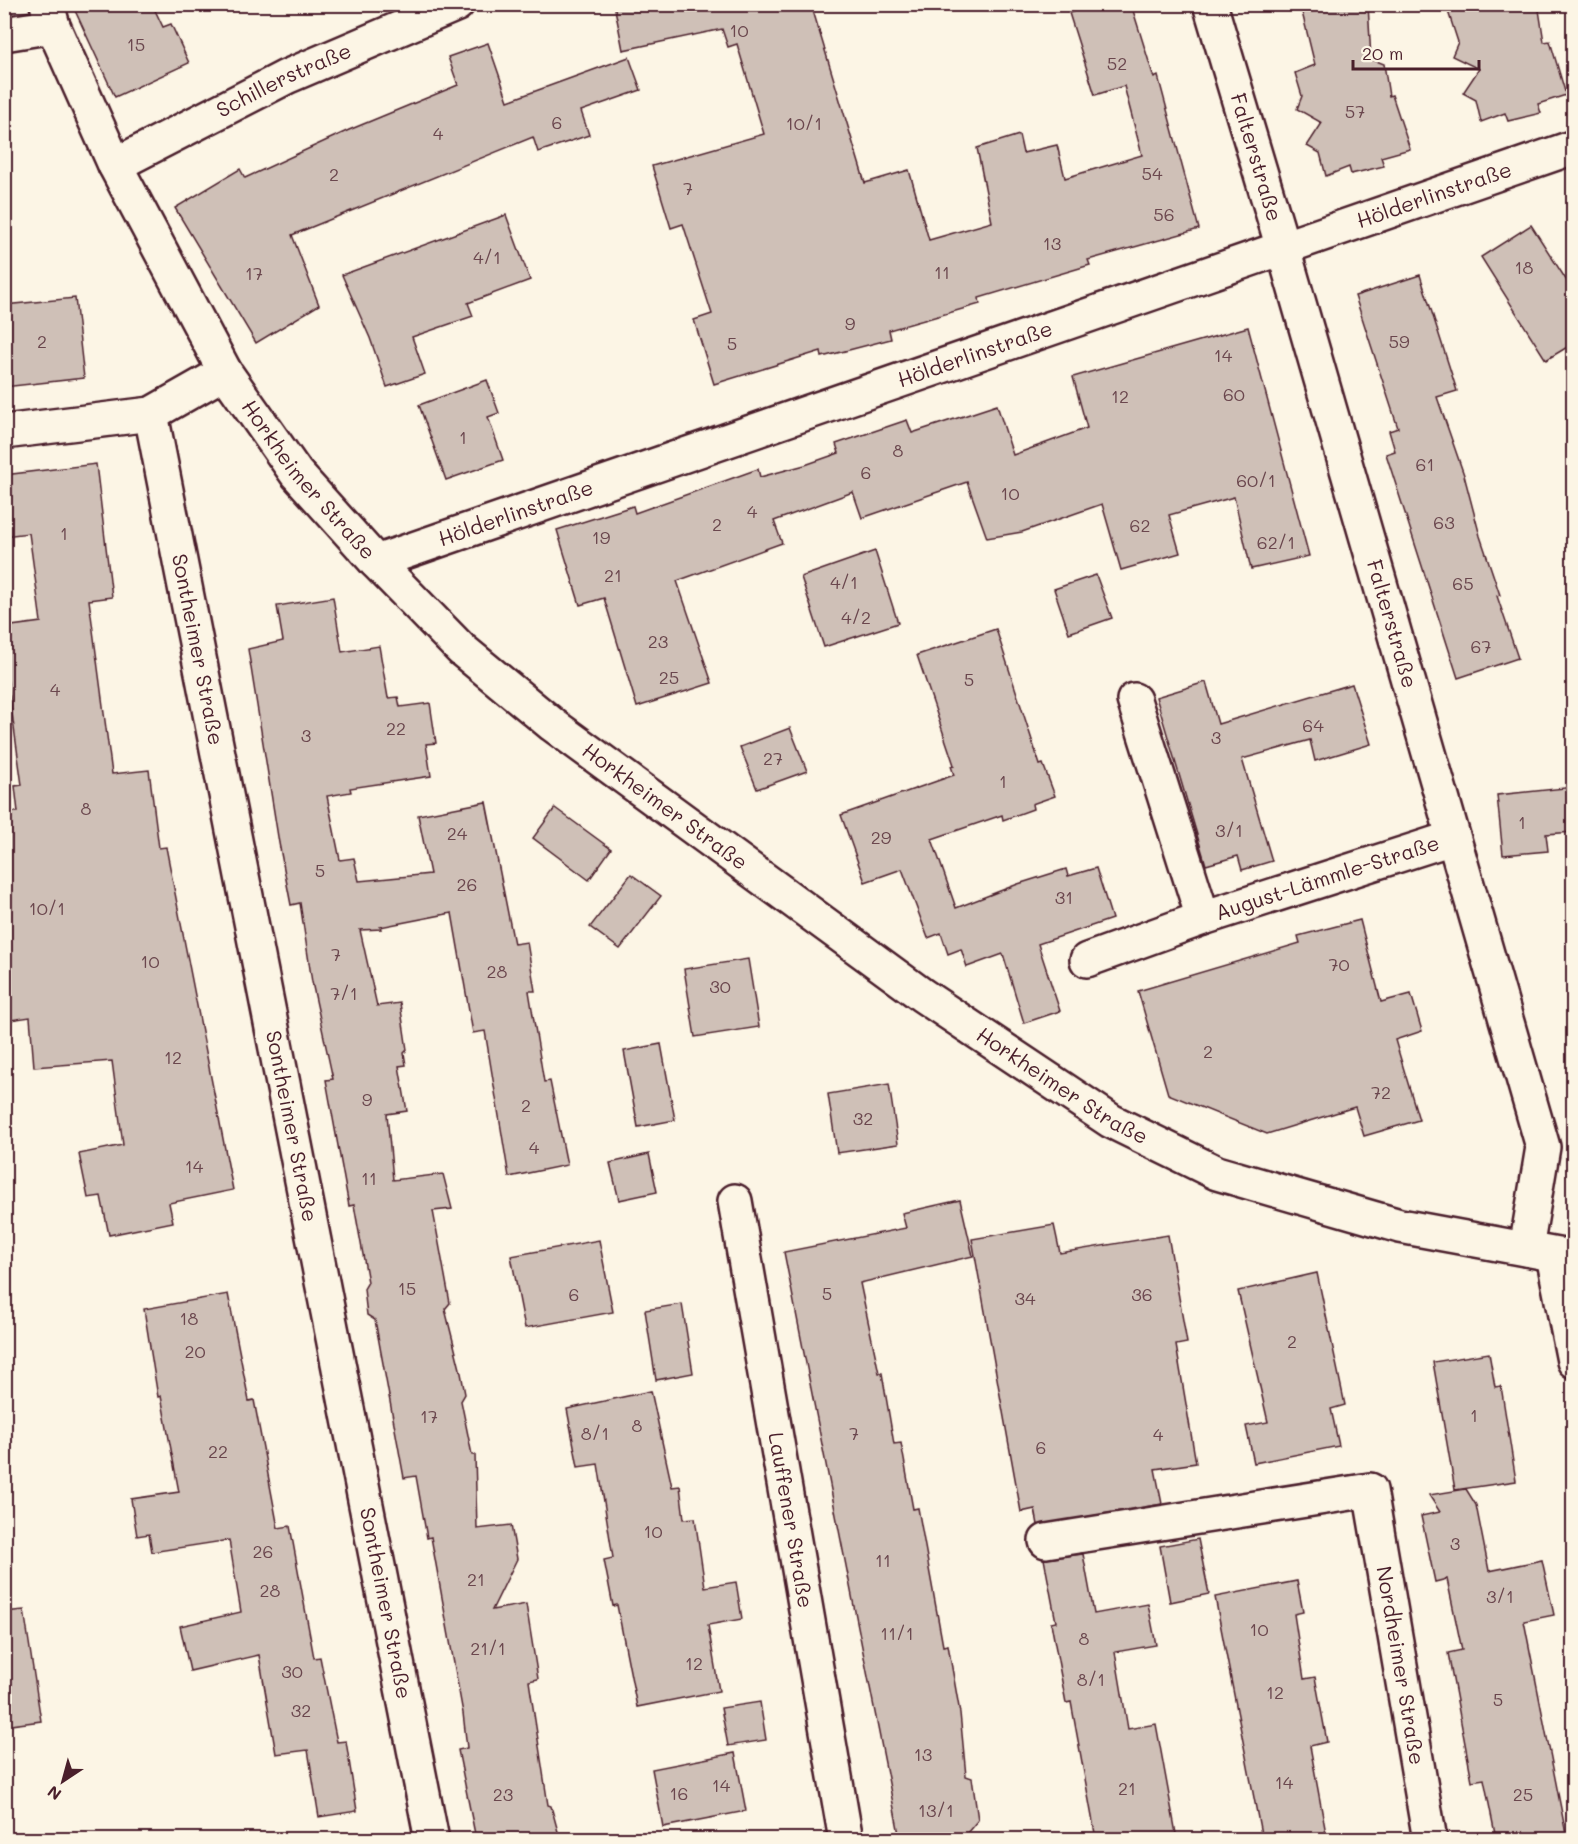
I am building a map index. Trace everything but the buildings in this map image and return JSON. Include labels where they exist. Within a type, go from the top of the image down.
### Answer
[{"type":"street","name":"Schillerstraße","points":[[115,165],[286,77],[457,4]]},
{"type":"street","name":"Falterstraße","points":[[1210,4],[1283,248],[1543,1147],[1551,1254]]},
{"type":"street","name":"Horkheimer Straße","points":[[50,15],[115,165],[225,372],[296,473],[376,562],[461,649],[553,725],[922,995],[1111,1121],[1217,1173],[1400,1226],[1551,1254]]},
{"type":"street","points":[[4,34],[50,15]]},
{"type":"street","name":"Hölderlinstraße","points":[[376,562],[1574,147]]},
{"type":"street","points":[[4,432],[151,414],[225,372]]},
{"type":"street","name":"Sontheimer Straße","points":[[151,414],[432,1839]]},
{"type":"street","name":"August-Lämmle-Straße","points":[[1134,700],[1203,918]]},
{"type":"street","name":"August-Lämmle-Straße","points":[[1087,960],[1203,918],[1452,838]]},
{"type":"street","name":"Lauffener Straße","points":[[735,1201],[846,1839]]},
{"type":"street","points":[[1551,1254],[1574,1361]]},
{"type":"street","name":"Nordheimer Straße","points":[[1046,1541],[1370,1490],[1430,1839]]}]
